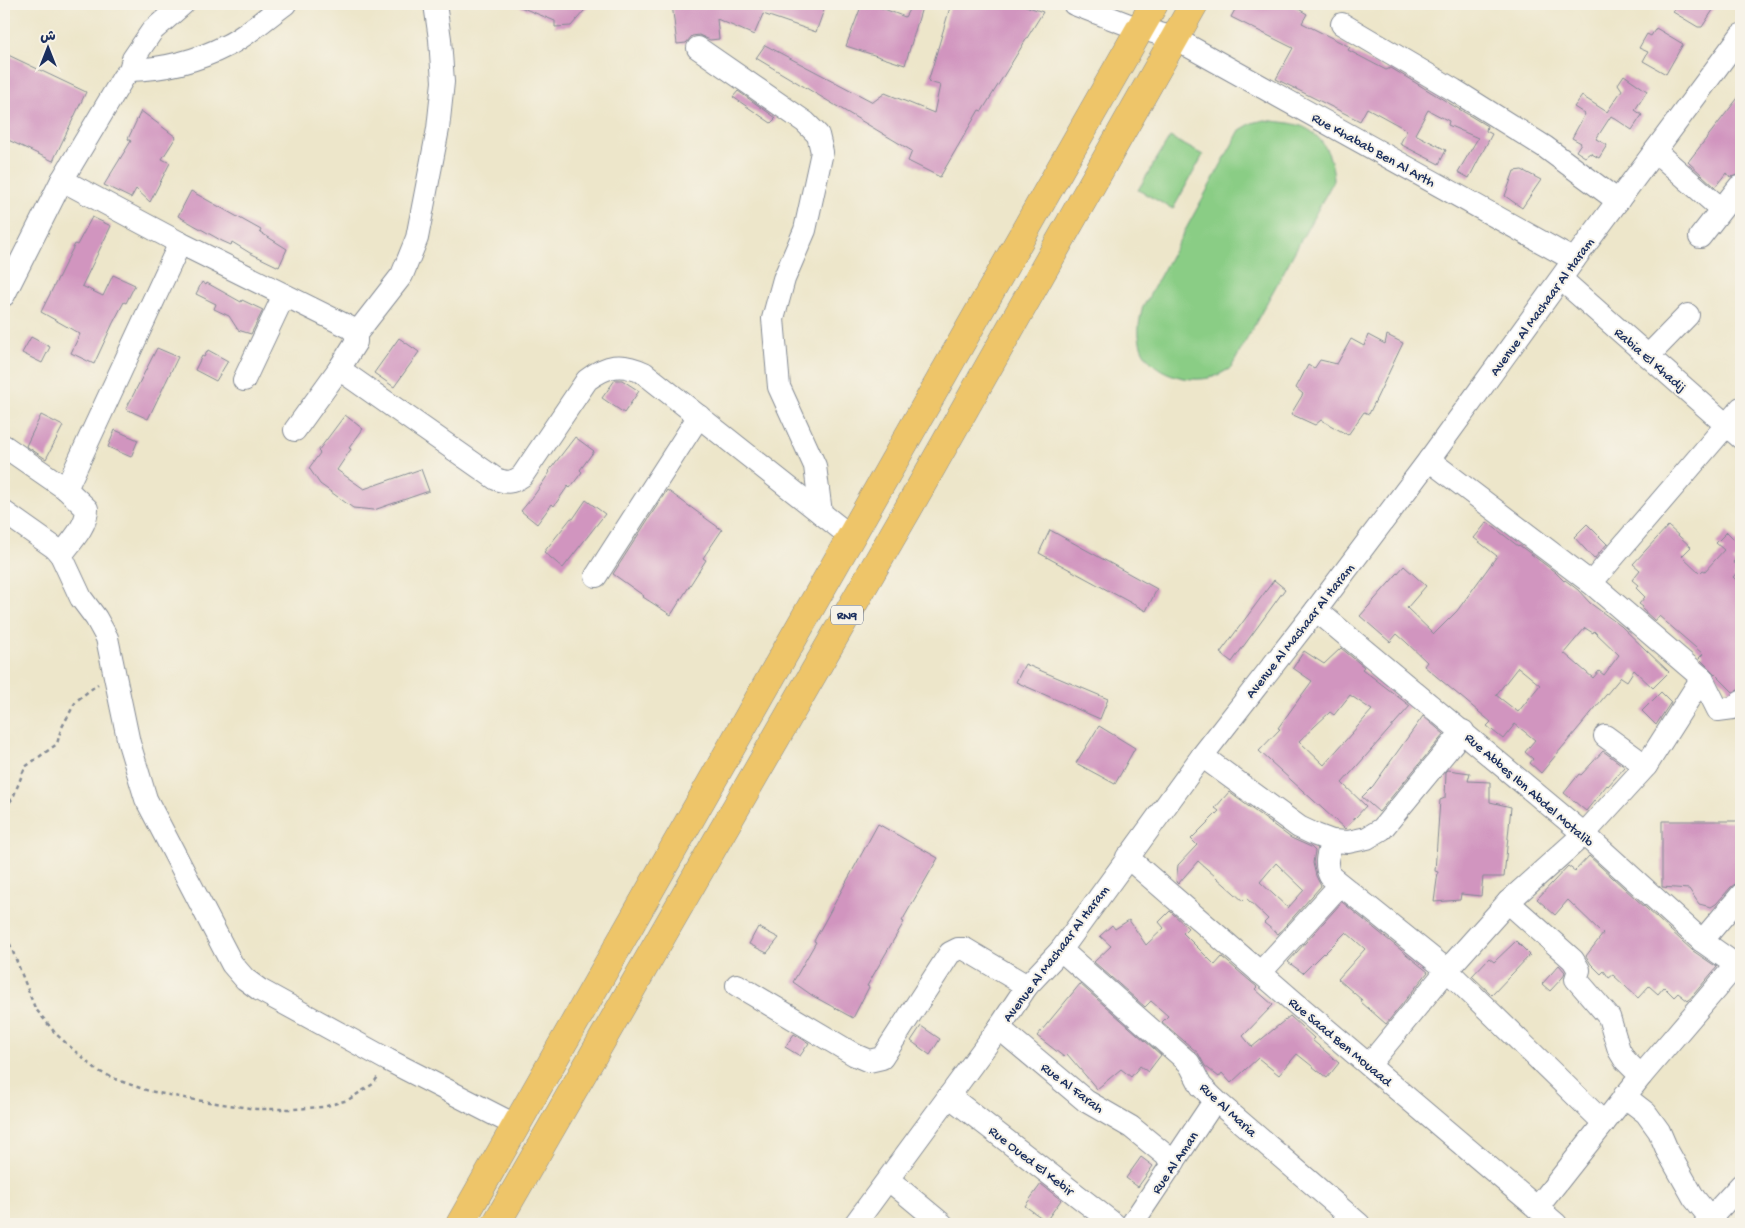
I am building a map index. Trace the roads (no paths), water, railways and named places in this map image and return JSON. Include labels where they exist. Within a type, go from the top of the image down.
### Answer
[{"type":"main road","name":"RN9","points":[[460,1224],[1154,4]]},
{"type":"main road","name":"RN9","points":[[496,1224],[911,503],[1194,4]]},
{"type":"street","points":[[4,295],[62,180],[122,78],[130,70],[133,59],[152,31],[183,4]]},
{"type":"street","points":[[130,70],[155,69],[189,61],[229,45],[285,4]]},
{"type":"street","points":[[296,430],[356,342],[356,334],[402,275],[417,238],[438,129],[443,82],[440,39],[434,4]]},
{"type":"street","name":"Rue Khabab Ben Al Arth","points":[[1074,4],[1174,38],[1574,260]]},
{"type":"street","points":[[1342,24],[1546,147],[1618,201]]},
{"type":"street","name":"Avenue Al Machaar Al Haram","points":[[855,1224],[999,1028],[1027,986],[1061,950],[1202,756],[1316,610],[1429,460],[1741,35]]},
{"type":"street","points":[[698,48],[806,122],[818,135],[822,152],[806,230],[784,279],[773,319],[779,386],[815,466],[821,513]]},
{"type":"street","points":[[1655,151],[1721,210]]},
{"type":"street","points":[[62,180],[180,243],[351,328],[356,334]]},
{"type":"street","points":[[1700,237],[1740,187]]},
{"type":"street","points":[[66,489],[180,243]]},
{"type":"street","name":"Rabia El Khadij","points":[[1561,279],[1734,431]]},
{"type":"street","points":[[244,380],[284,295]]},
{"type":"street","points":[[1648,356],[1688,315]]},
{"type":"street","points":[[339,369],[496,479],[506,483],[514,482],[522,476],[587,380],[597,372],[608,367],[632,367],[644,373],[850,536]]},
{"type":"street","points":[[1591,584],[1734,431],[1741,408]]},
{"type":"street","points":[[596,576],[699,416]]},
{"type":"street","points":[[4,446],[66,489],[87,509],[87,516],[82,526],[61,555]]},
{"type":"street","points":[[1429,460],[1591,584],[1702,678],[1718,710],[1733,708],[1741,702]]},
{"type":"street","points":[[4,512],[55,548],[61,555],[81,598],[96,618],[107,638],[129,743],[146,799],[232,964],[245,979],[260,990],[388,1060],[515,1125]]},
{"type":"street","name":"Rue Abbes Ibn Abdel Motalib","points":[[1316,610],[1584,834],[1702,941],[1739,968]]},
{"type":"street","points":[[1369,1065],[1447,970],[1508,902],[1584,834],[1646,766],[1702,678]]},
{"type":"street","points":[[1202,756],[1298,827],[1332,841],[1348,842],[1367,838],[1382,829],[1463,731]]},
{"type":"street","points":[[1605,736],[1646,766]]},
{"type":"street","points":[[1332,841],[1326,861],[1326,867],[1330,876],[1447,970],[1604,1123]]},
{"type":"street","name":"Rue Saad Ben Mouaad","points":[[1127,857],[1556,1224]]},
{"type":"street","points":[[1260,972],[1340,885]]},
{"type":"street","points":[[1702,941],[1741,895]]},
{"type":"street","points":[[1508,902],[1573,960],[1579,970],[1576,979],[1609,1016],[1625,1060],[1641,1076]]},
{"type":"street","points":[[737,985],[855,1055],[869,1061],[882,1058],[950,953],[958,949],[965,949],[1027,986]]},
{"type":"street","name":"Rue Al Maria","points":[[1061,950],[1190,1063],[1201,1086],[1346,1220]]},
{"type":"street","points":[[1537,1208],[1624,1096],[1739,968]]},
{"type":"street","name":"Rue Al Farah","points":[[999,1028],[1086,1101],[1131,1127],[1174,1162]]},
{"type":"street","name":"Rue Oued El Kebir","points":[[949,1096],[1114,1224]]},
{"type":"street","points":[[1624,1096],[1646,1113],[1659,1131],[1681,1176],[1710,1222],[1741,1184]]},
{"type":"street","name":"Rue Al Aman","points":[[1132,1224],[1216,1100]]},
{"type":"street","points":[[889,1180],[942,1224]]}]
